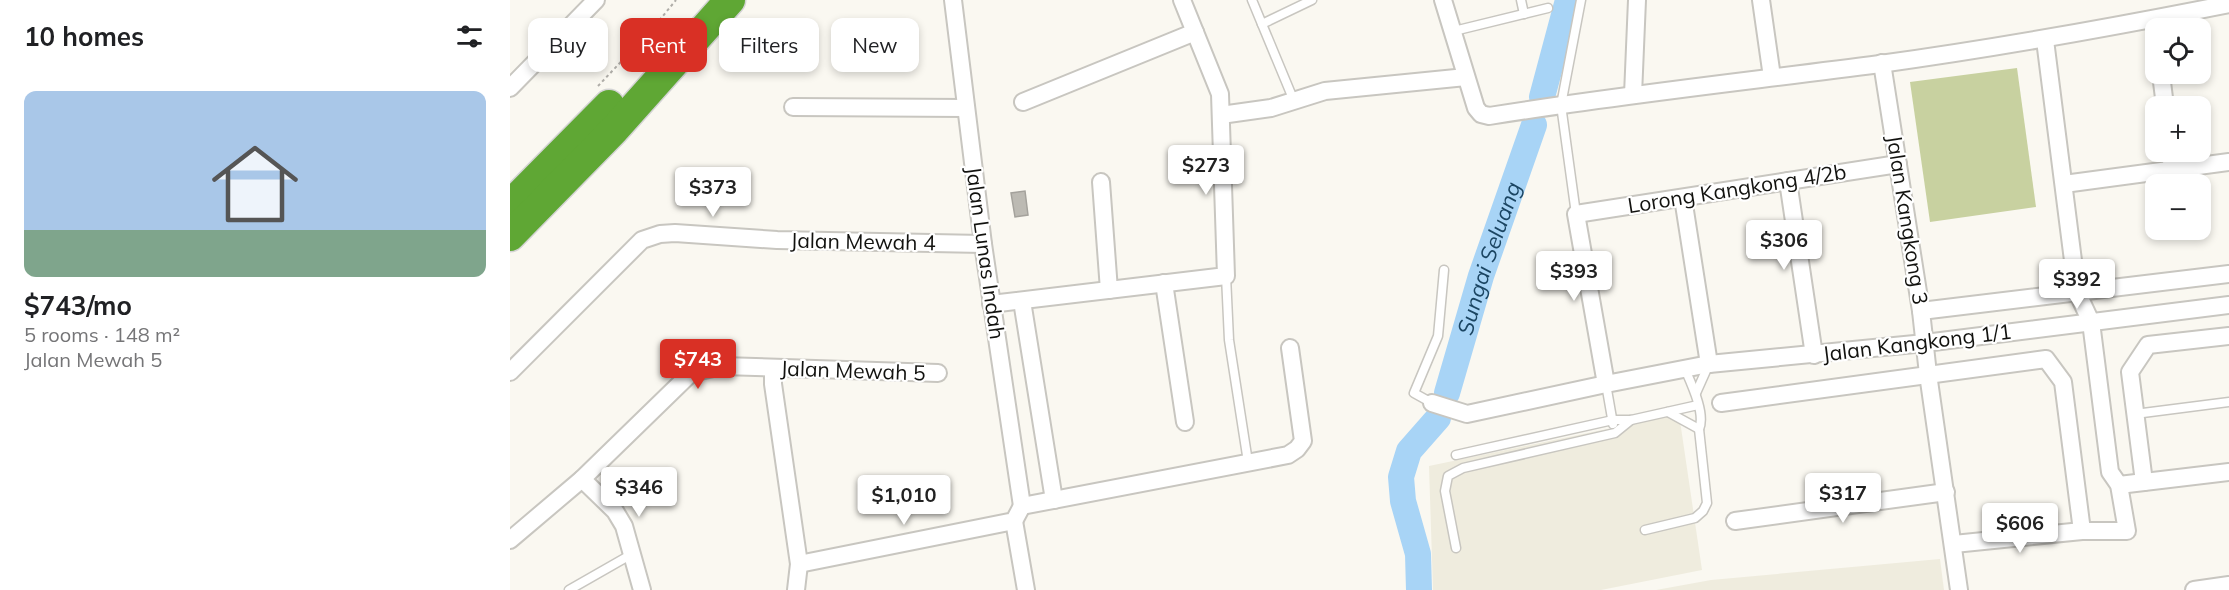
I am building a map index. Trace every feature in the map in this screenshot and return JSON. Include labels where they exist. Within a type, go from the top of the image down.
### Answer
[{"type":"highway","points":[[510,205],[606,109],[702,0]]},
{"type":"highway","points":[[510,236],[613,131],[730,0]]},
{"type":"street","points":[[510,88],[596,0]]},
{"type":"street","name":"Jalan Lunas Indah","points":[[953,0],[1026,590]]},
{"type":"street","points":[[991,304],[1226,276],[1220,94],[1182,0]]},
{"type":"street","points":[[1443,0],[1476,108],[1480,114],[1489,116],[2145,25]]},
{"type":"street","points":[[1633,95],[1637,0]]},
{"type":"street","points":[[1761,0],[1772,77]]},
{"type":"street","points":[[2175,18],[2229,4]]},
{"type":"street","points":[[1023,102],[1195,32]]},
{"type":"street","points":[[1954,544],[2082,531],[2127,531],[2119,485],[2110,472],[2091,322],[2077,292],[2046,39]]},
{"type":"street","name":"Jalan Kangkong 3","points":[[1882,63],[1922,311],[1928,374],[1959,590]]},
{"type":"street","points":[[1221,115],[1271,108],[1325,91],[1466,77]]},
{"type":"street","points":[[793,107],[966,108]]},
{"type":"street","points":[[2171,162],[2172,169]]},
{"type":"street","points":[[2064,184],[2229,162]]},
{"type":"street","name":"Lorong Kangkong 4/2b","points":[[1576,214],[1898,164]]},
{"type":"street","points":[[1101,182],[1109,290]]},
{"type":"street","points":[[1788,182],[1814,355]]},
{"type":"street","points":[[1683,198],[1709,364]]},
{"type":"street","points":[[1576,214],[1606,384]]},
{"type":"street","name":"Jalan Mewah 4","points":[[510,372],[642,240],[660,234],[777,240],[982,244]]},
{"type":"street","points":[[1922,311],[2229,274]]},
{"type":"street","points":[[1164,283],[1185,422]]},
{"type":"street","points":[[1022,301],[1054,500]]},
{"type":"street","name":"Jalan Kangkong 1/1","points":[[1432,403],[1451,411],[1467,414],[1709,364],[1925,343],[2229,305]]},
{"type":"street","points":[[2144,482],[2130,372],[2148,345],[2229,336]]},
{"type":"street","points":[[800,564],[1018,514],[1054,500],[1288,455],[1298,449],[1303,441],[1290,348]]},
{"type":"street","points":[[1721,403],[2046,359],[2062,382],[2082,531]]},
{"type":"street","name":"Jalan Mewah 5","points":[[510,540],[582,479],[691,373],[722,366],[938,373]]},
{"type":"street","points":[[773,369],[773,384],[800,564],[796,590]]},
{"type":"street","points":[[2119,485],[2229,472]]},
{"type":"street","points":[[582,479],[615,511],[624,526],[642,590]]},
{"type":"street","points":[[1735,521],[1946,492]]},
{"type":"street","points":[[2194,590],[2229,585]]},
{"type":"lane","points":[[1252,0],[1294,101]]},
{"type":"lane","points":[[1262,24],[1312,0]]},
{"type":"lane","points":[[1521,0],[1524,14]]},
{"type":"lane","points":[[1576,214],[1555,106],[1581,0]]},
{"type":"lane","points":[[1454,31],[1548,8]]},
{"type":"lane","points":[[1432,403],[1414,393],[1438,336],[1444,270]]},
{"type":"lane","points":[[1226,276],[1229,340],[1248,462]]},
{"type":"lane","points":[[1696,393],[1709,364]]},
{"type":"lane","points":[[1645,530],[1695,518],[1707,502],[1698,405],[1696,393],[1685,369]]},
{"type":"lane","points":[[1606,384],[1615,433]]},
{"type":"lane","points":[[2135,414],[2229,402]]},
{"type":"lane","points":[[1456,455],[1613,420],[1631,420],[1698,405]]},
{"type":"lane","points":[[1668,411],[1699,429]]},
{"type":"lane","points":[[1456,548],[1445,491],[1448,476],[1463,468],[1615,433],[1631,420]]},
{"type":"lane","points":[[568,590],[632,554]]},
{"type":"shaded area","points":[[1679,414],[1702,570],[1601,590],[1433,590],[1429,466]]},
{"type":"shaded area","points":[[1940,559],[1944,590],[1656,590],[1711,580]]},
{"type":"green space","points":[[2017,68],[2036,207],[1930,222],[1910,82]]},
{"type":"building","points":[[1025,191],[1028,215],[1015,217],[1011,193]]},
{"type":"waterway","name":"Sungai Seluang","points":[[1542,97],[1568,0]]},
{"type":"waterway","name":"Sungai Seluang","points":[[1447,393],[1481,276],[1534,125]]},
{"type":"waterway","name":"Sungai Seluang","points":[[1419,590],[1418,554],[1403,501],[1401,477],[1409,451],[1438,418]]}]
